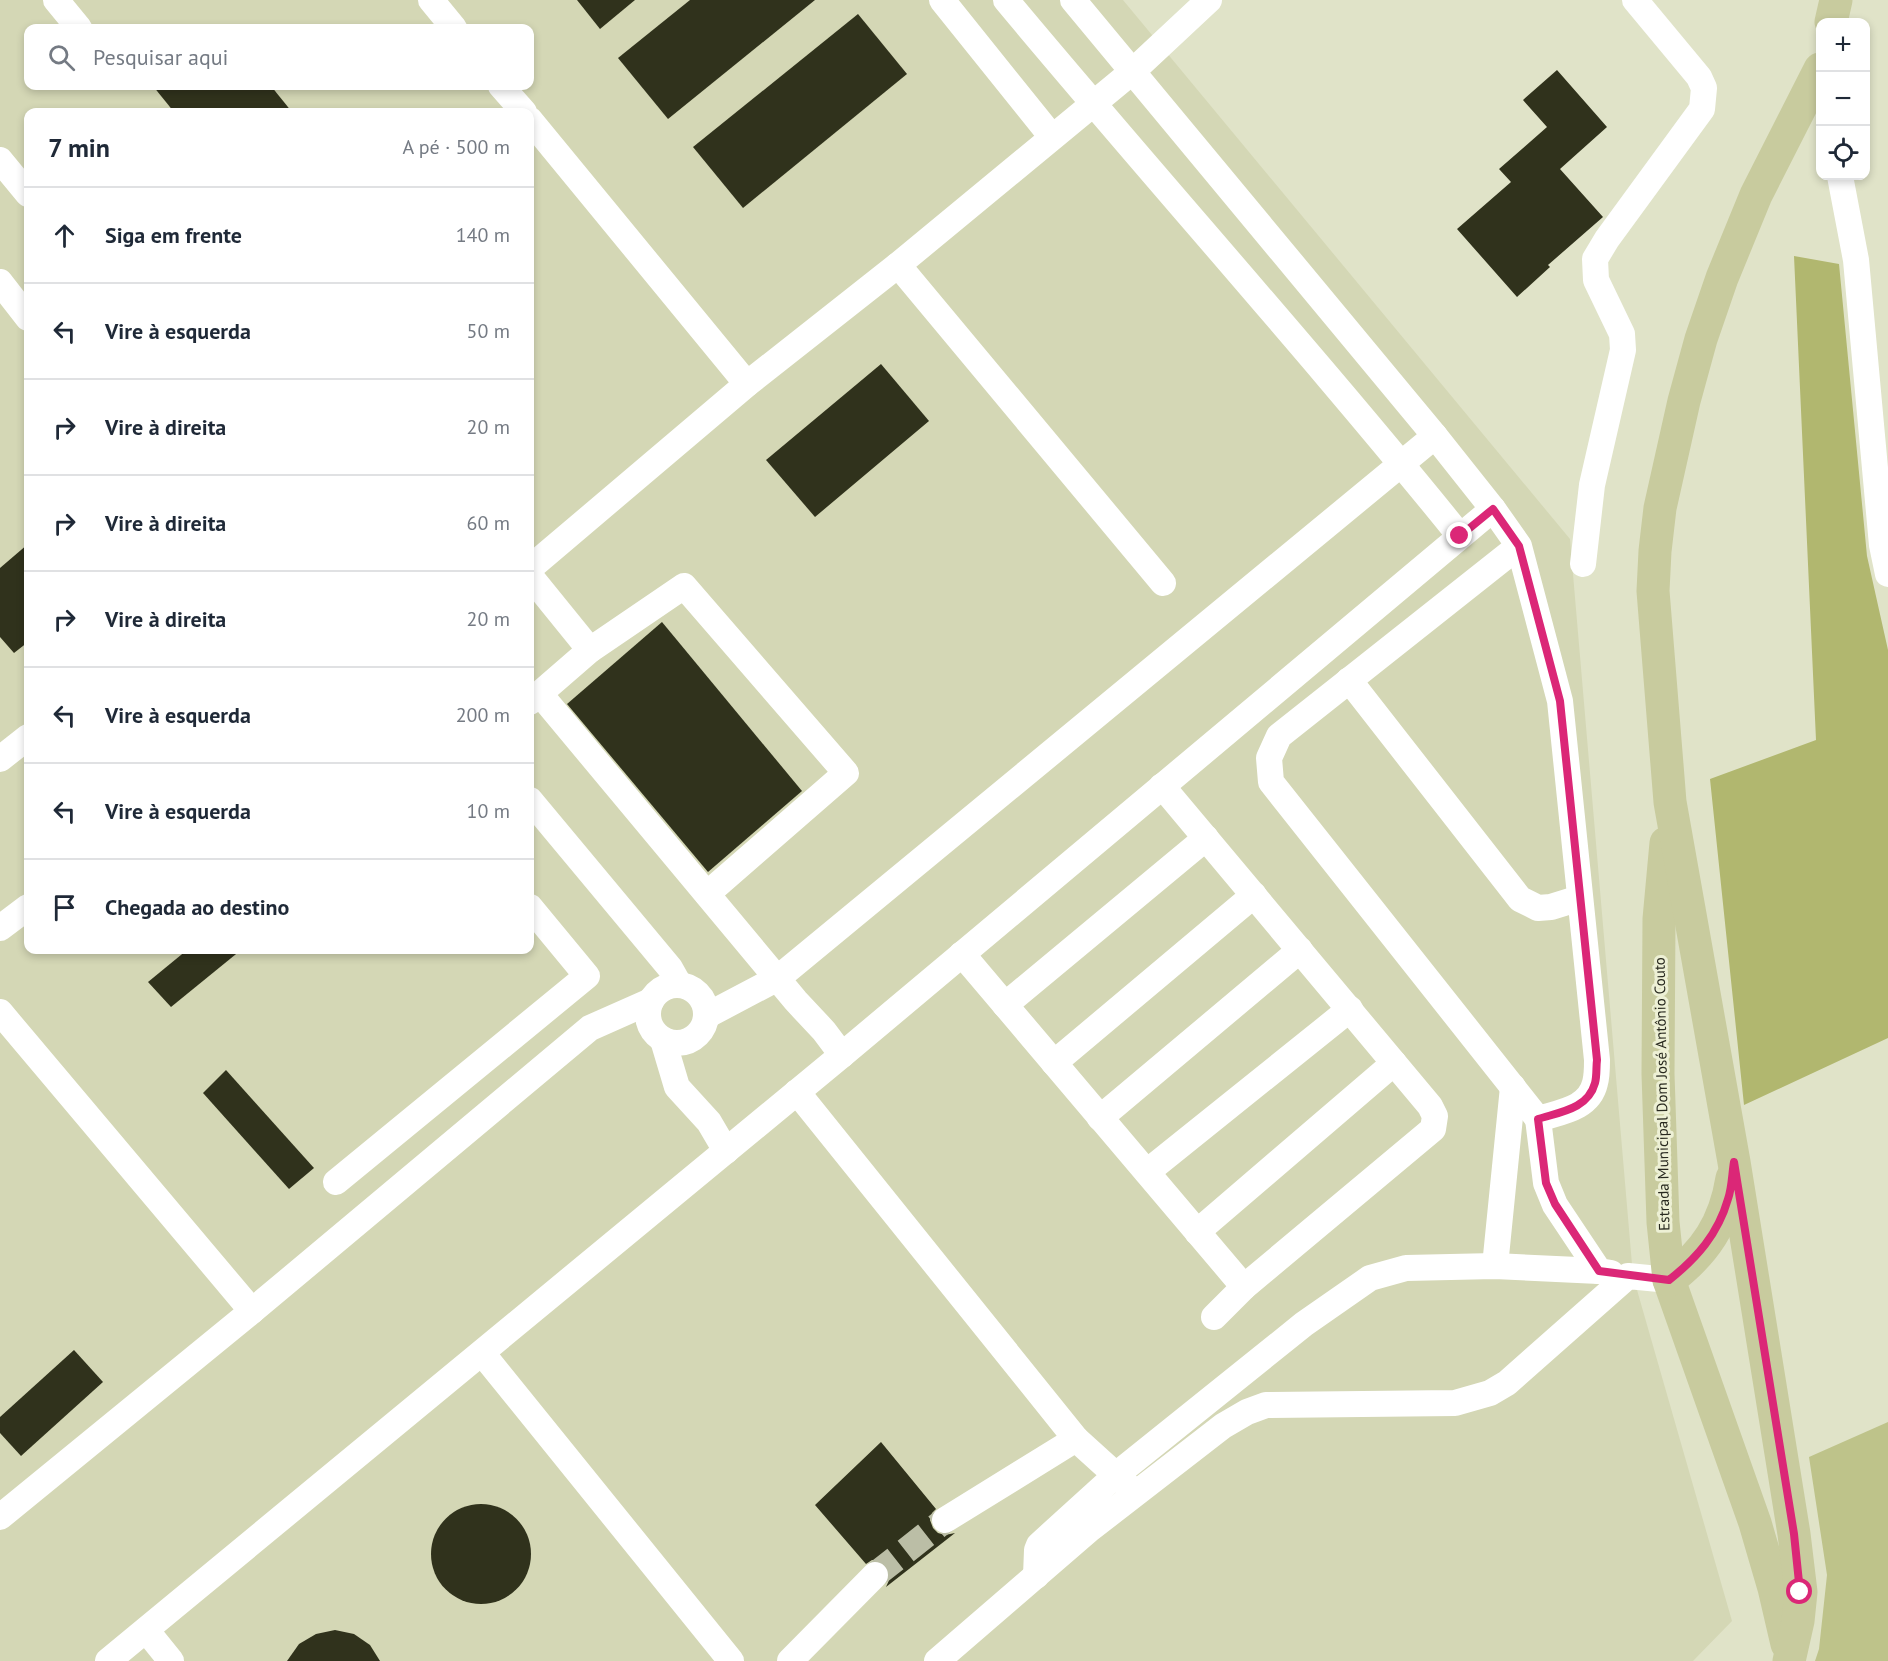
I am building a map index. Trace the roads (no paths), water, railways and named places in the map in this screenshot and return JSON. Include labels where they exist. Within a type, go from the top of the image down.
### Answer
[{"type":"main road","points":[[1832,18],[1836,0]]},
{"type":"main road","name":"Estrada Municipal Dom José Antônio Couto","points":[[1789,1658],[1798,1622],[1800,1592],[1794,1534],[1734,1162],[1670,802],[1653,591],[1660,508],[1701,339],[1722,278],[1756,195],[1819,72]]},
{"type":"main road","name":"Estrada Municipal Dom José Antônio Couto","points":[[1670,802],[1659,919],[1658,1074],[1663,1222],[1669,1280],[1755,1522],[1774,1588],[1789,1658]]},
{"type":"main road","points":[[1669,1280],[1695,1258],[1715,1232],[1729,1198],[1734,1162]]},
{"type":"main road","points":[[1663,1222],[1678,1232],[1690,1235],[1715,1232]]},
{"type":"street","points":[[56,0],[76,24]]},
{"type":"street","points":[[431,0],[451,24]]},
{"type":"street","points":[[942,0],[1052,138]]},
{"type":"street","points":[[1006,0],[1402,464],[1460,536]]},
{"type":"street","points":[[1073,0],[1435,436],[1519,546],[1560,701],[1597,1060],[1596,1083],[1590,1095],[1578,1107],[1538,1119]]},
{"type":"street","points":[[534,565],[747,384],[898,265],[1133,71],[1209,0]]},
{"type":"street","points":[[1583,564],[1592,485],[1623,350],[1622,334],[1596,280],[1595,259],[1607,238],[1702,109],[1704,88],[1699,77],[1635,0]]},
{"type":"street","points":[[505,90],[520,108]]},
{"type":"street","points":[[534,125],[747,384]]},
{"type":"street","points":[[0,160],[24,189]]},
{"type":"street","points":[[1841,180],[1856,260],[1882,545],[1888,574]]},
{"type":"street","points":[[898,265],[1163,583]]},
{"type":"street","points":[[706,1016],[778,978],[1435,436]]},
{"type":"street","points":[[108,1661],[842,1055],[1493,509]]},
{"type":"street","points":[[1519,546],[1279,736],[1269,758],[1271,782],[1538,1119],[1546,1183],[1555,1204],[1599,1271]]},
{"type":"street","points":[[534,581],[590,651]]},
{"type":"street","points":[[707,894],[846,773],[684,586],[590,651],[535,698],[707,894],[796,1001],[825,1031],[842,1055]]},
{"type":"street","points":[[1349,680],[1520,899],[1538,908],[1551,907],[1580,898]]},
{"type":"street","points":[[0,759],[24,740]]},
{"type":"street","points":[[1162,786],[1350,1009],[1430,1106],[1435,1116],[1433,1129],[1244,1287],[1214,1317]]},
{"type":"street","points":[[534,805],[670,968],[679,984]]},
{"type":"street","points":[[1005,1005],[1206,838]]},
{"type":"street","points":[[1054,1063],[1254,895]]},
{"type":"street","points":[[0,928],[24,910]]},
{"type":"street","points":[[336,1182],[587,976],[534,912]]},
{"type":"street","points":[[1100,1118],[1300,950]]},
{"type":"street","points":[[962,954],[1244,1287]]},
{"type":"street","points":[[679,984],[699,995],[705,1005],[706,1016],[703,1027],[696,1036],[686,1042],[674,1043],[663,1040],[654,1033],[647,1012],[651,1000],[658,991],[679,984]]},
{"type":"street","points":[[4,1504],[252,1311],[590,1028],[651,1000]]},
{"type":"street","points":[[1146,1172],[1350,1009]]},
{"type":"street","points":[[0,1012],[252,1311]]},
{"type":"street","points":[[663,1040],[677,1087],[709,1122],[726,1151]]},
{"type":"street","points":[[1197,1232],[1394,1063]]},
{"type":"street","points":[[1495,1266],[1513,1087]]},
{"type":"street","points":[[797,1092],[1076,1439],[1137,1493]]},
{"type":"street","points":[[1036,1576],[1039,1545],[1116,1475],[1304,1324],[1370,1278],[1406,1268],[1495,1266],[1599,1271],[1669,1280]]},
{"type":"street","points":[[937,1661],[1090,1529],[1223,1426],[1247,1412],[1266,1406],[1455,1402],[1490,1393],[1507,1383],[1628,1276]]},
{"type":"street","points":[[482,1353],[731,1661]]},
{"type":"street","points":[[945,1520],[1076,1439]]},
{"type":"street","points":[[790,1661],[875,1575]]},
{"type":"street","points":[[146,1630],[171,1661]]},
{"type":"tunnel","points":[[875,1575],[945,1520]]}]
